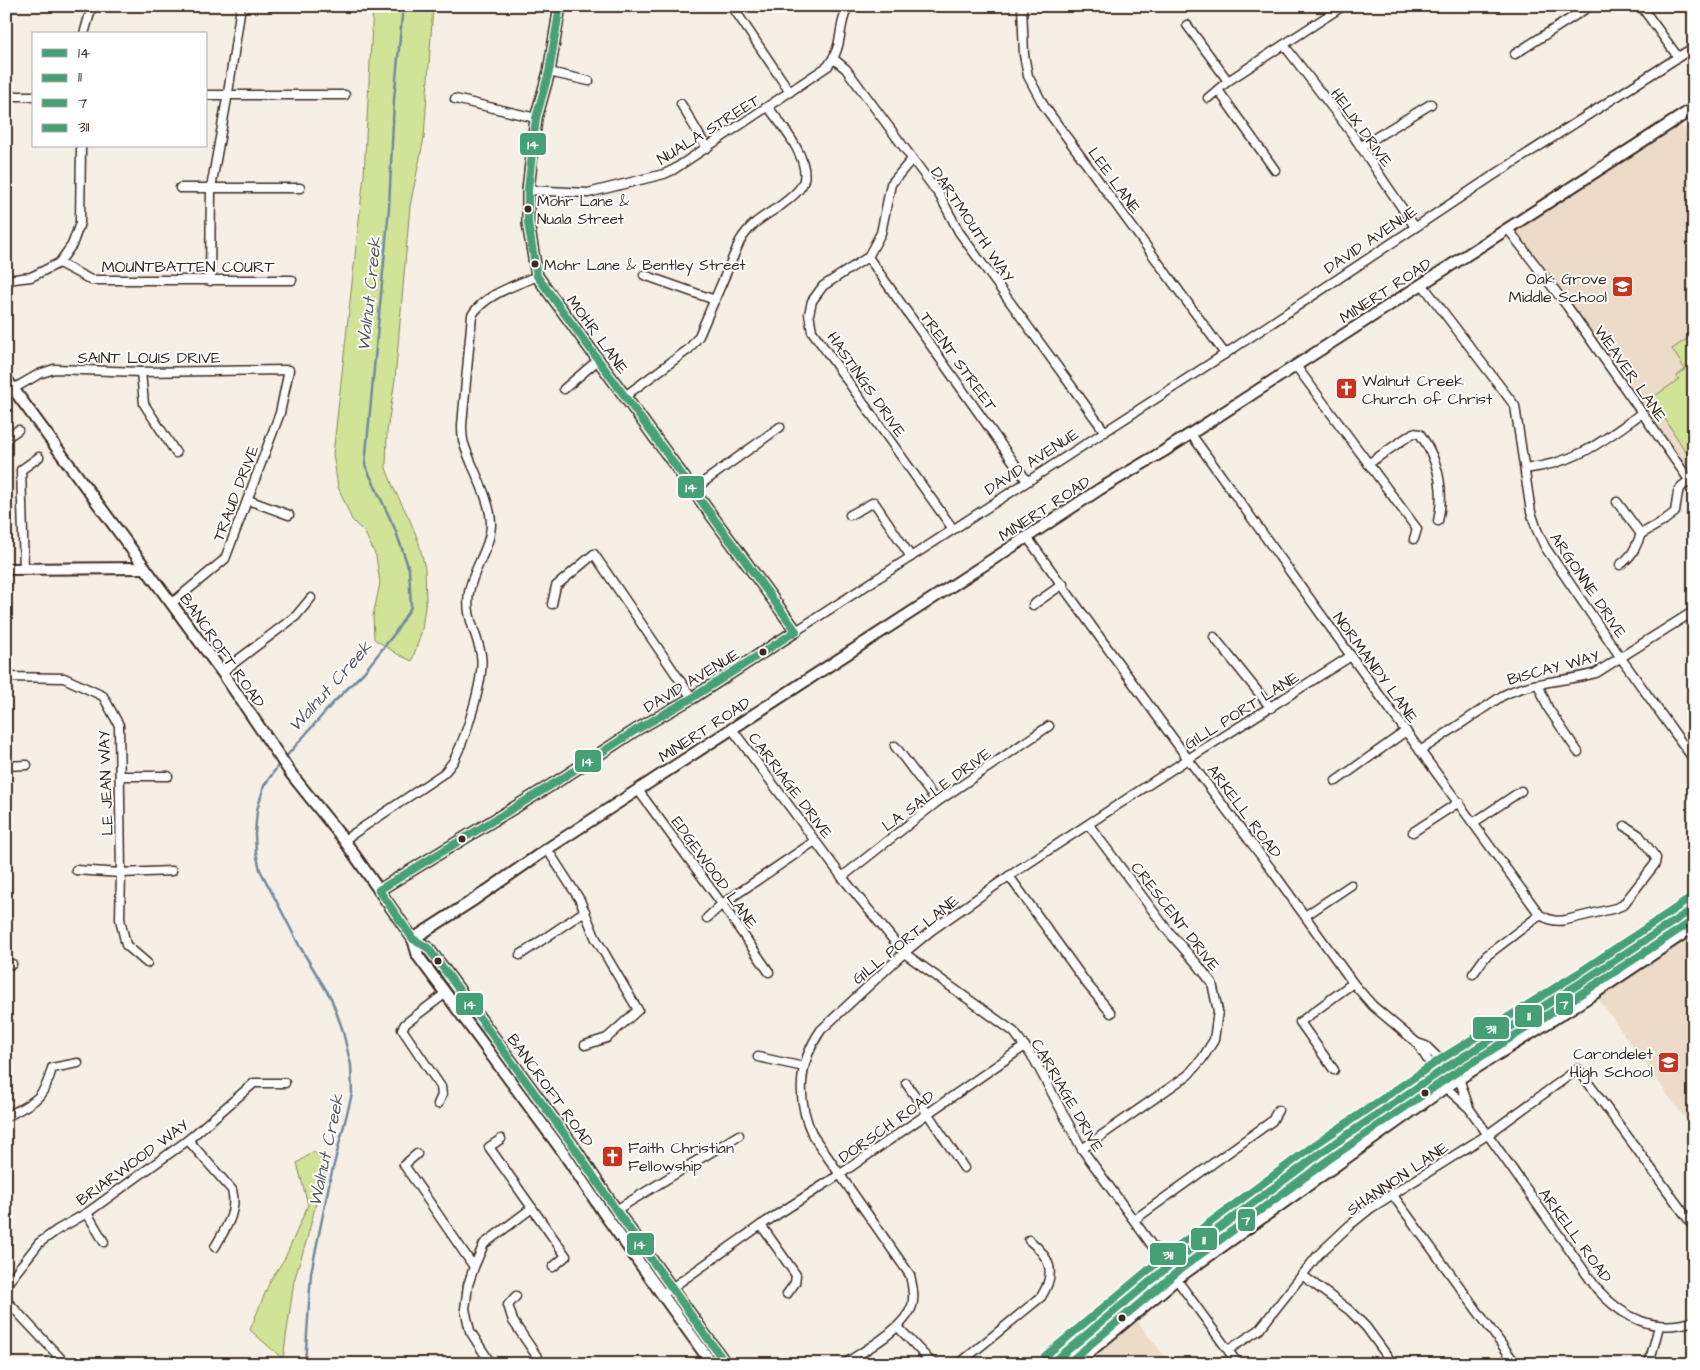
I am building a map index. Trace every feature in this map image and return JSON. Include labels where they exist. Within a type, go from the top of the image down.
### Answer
[{"type":"main road","points":[[1051,1364],[1168,1266],[1314,1158],[1436,1074],[1582,982],[1694,908]]},
{"type":"main road","points":[[1074,1364],[1177,1278],[1445,1087],[1594,993],[1694,926]]},
{"type":"street","points":[[85,32],[92,6]]},
{"type":"street","points":[[210,281],[211,188],[241,6]]},
{"type":"street","name":"MOHR LANE","points":[[560,6],[549,72],[536,118],[528,190],[528,223],[537,276],[796,631]]},
{"type":"street","points":[[732,6],[790,92]]},
{"type":"street","points":[[834,59],[838,51],[841,26],[848,6]]},
{"type":"street","name":"LEE LANE","points":[[1022,6],[1024,55],[1028,76],[1044,106],[1225,354]]},
{"type":"street","points":[[1208,98],[1228,81],[1343,6]]},
{"type":"street","points":[[1515,54],[1590,6]]},
{"type":"street","points":[[1641,6],[1678,57]]},
{"type":"street","points":[[1187,24],[1228,81]]},
{"type":"street","name":"HELIX DRIVE","points":[[1284,45],[1360,147],[1416,227]]},
{"type":"street","name":"DAVID AVENUE","points":[[378,890],[565,777],[636,730],[692,698],[1105,432],[1694,47]]},
{"type":"street","name":"NUALA STREET","points":[[528,190],[575,194],[588,193],[664,174],[768,107],[828,66],[834,59]]},
{"type":"street","name":"DARTMOUTH WAY","points":[[834,59],[846,69],[940,196],[959,232],[1105,432]]},
{"type":"street","points":[[549,72],[589,81]]},
{"type":"street","points":[[1218,90],[1275,170]]},
{"type":"street","points":[[208,94],[345,95]]},
{"type":"street","points":[[6,96],[32,96]]},
{"type":"street","points":[[455,99],[536,118]]},
{"type":"street","points":[[680,104],[707,148]]},
{"type":"street","points":[[1360,147],[1431,104]]},
{"type":"street","points":[[625,396],[689,349],[699,336],[740,241],[749,226],[790,199],[803,183],[804,167],[798,148],[768,107]]},
{"type":"street","name":"MINERT ROAD","points":[[413,939],[1027,537],[1191,434],[1694,108]]},
{"type":"street","points":[[6,280],[31,277],[59,264],[72,245],[80,223],[81,148]]},
{"type":"street","name":"HASTINGS DRIVE","points":[[912,158],[891,184],[881,233],[868,257],[823,286],[812,302],[809,314],[812,331],[953,529]]},
{"type":"street","points":[[180,188],[300,188]]},
{"type":"street","name":"WEAVER LANE","points":[[1508,229],[1567,306],[1692,482]]},
{"type":"street","name":"TRENT STREET","points":[[868,257],[1027,481]]},
{"type":"street","name":"MOUNTBATTEN COURT","points":[[59,264],[91,280],[292,280]]},
{"type":"street","points":[[644,275],[715,300]]},
{"type":"street","points":[[344,840],[444,773],[455,760],[463,739],[480,684],[482,670],[481,654],[469,620],[469,593],[472,580],[489,540],[491,524],[489,511],[463,442],[462,425],[472,315],[478,306],[487,299],[537,276]]},
{"type":"street","name":"ARGONNE DRIVE","points":[[1422,284],[1515,406],[1531,512],[1541,538],[1621,658],[1694,760]]},
{"type":"street","points":[[564,389],[598,360]]},
{"type":"street","points":[[1296,366],[1417,529],[1414,540]]},
{"type":"street","name":"SAINT LOUIS DRIVE","points":[[13,390],[39,374],[54,369],[142,372],[289,370]]},
{"type":"street","name":"TRAUD DRIVE","points":[[172,602],[225,559],[280,412],[289,370]]},
{"type":"street","points":[[142,372],[144,404],[176,452]]},
{"type":"street","name":"BANCROFT ROAD","points":[[6,379],[172,602],[222,672],[272,748],[344,840],[413,939],[418,956],[564,1152],[605,1215],[712,1364]]},
{"type":"street","points":[[1525,469],[1558,463],[1577,456],[1597,445],[1642,413]]},
{"type":"street","points":[[694,490],[780,427]]},
{"type":"street","points":[[6,438],[18,430]]},
{"type":"street","points":[[1368,464],[1413,433],[1420,434],[1430,449],[1438,473],[1441,506],[1438,521]]},
{"type":"street","name":"NORMANDY LANE","points":[[1191,434],[1540,915]]},
{"type":"street","points":[[24,569],[21,470],[39,457]]},
{"type":"street","points":[[1620,565],[1630,557],[1641,534],[1675,512],[1678,492],[1682,486],[1692,482]]},
{"type":"street","points":[[248,500],[289,515]]},
{"type":"street","points":[[850,515],[874,502],[911,556]]},
{"type":"street","points":[[1617,502],[1641,534]]},
{"type":"street","name":"ARKELL ROAD","points":[[1027,537],[1353,983],[1372,1006],[1417,1043],[1445,1087],[1469,1108],[1597,1289],[1609,1302],[1640,1321],[1659,1326],[1694,1321]]},
{"type":"street","points":[[552,604],[556,586],[594,554],[692,698]]},
{"type":"street","points":[[6,569],[145,568]]},
{"type":"street","points":[[1033,605],[1063,584]]},
{"type":"street","points":[[222,672],[296,616],[310,598]]},
{"type":"street","name":"BISCAY WAY","points":[[1420,751],[1515,689],[1596,673],[1694,611]]},
{"type":"street","points":[[1214,637],[1271,708]]},
{"type":"street","name":"GILL PORT LANE","points":[[844,1364],[898,1327],[912,1307],[913,1292],[910,1275],[839,1175],[813,1136],[806,1121],[801,1091],[804,1067],[813,1042],[821,1030],[904,953],[932,930],[1009,876],[1188,759],[1351,656]]},
{"type":"street","name":"LE JEAN WAY","points":[[6,677],[64,678],[103,696],[119,725],[120,919],[126,946],[148,963]]},
{"type":"street","points":[[1538,684],[1548,708],[1578,752]]},
{"type":"street","name":"LA SALLE DRIVE","points":[[842,877],[937,802],[1049,726]]},
{"type":"street","name":"CARRIAGE DRIVE","points":[[732,729],[842,877],[904,953],[1014,1032],[1047,1081],[1082,1149],[1238,1364]]},
{"type":"street","points":[[1336,781],[1406,731]]},
{"type":"street","points":[[895,746],[937,802]]},
{"type":"street","points":[[6,766],[27,765]]},
{"type":"street","points":[[120,776],[168,776]]},
{"type":"street","name":"EDGEWOOD LANE","points":[[638,790],[722,904],[768,972]]},
{"type":"street","points":[[1473,823],[1521,791]]},
{"type":"street","points":[[1413,832],[1458,802]]},
{"type":"street","name":"CRESCENT DRIVE","points":[[1082,1149],[1188,1075],[1202,1059],[1214,1040],[1218,1011],[1212,983],[1168,931],[1089,825]]},
{"type":"street","points":[[1472,974],[1486,956],[1540,915],[1548,920],[1558,921],[1616,908],[1628,899],[1654,864],[1656,858],[1639,835],[1624,826]]},
{"type":"street","points":[[707,918],[722,904],[815,841]]},
{"type":"street","points":[[548,849],[574,890],[595,937],[638,1010],[607,1038],[585,1045]]},
{"type":"street","points":[[76,870],[121,873],[172,872]]},
{"type":"street","points":[[1009,876],[1087,984],[1111,1013]]},
{"type":"street","points":[[1305,916],[1351,886]]},
{"type":"street","points":[[520,955],[585,911]]},
{"type":"street","name":"BANCROFT ROAD","points":[[413,939],[428,948],[574,1147],[616,1210],[726,1364]]},
{"type":"street","points":[[1334,1070],[1300,1022],[1353,983]]},
{"type":"street","points":[[438,1104],[442,1095],[441,1087],[402,1029],[404,1024],[446,993]]},
{"type":"street","name":"ARKELL ROAD","points":[[1417,1043],[1426,1046],[1459,1078],[1469,1108]]},
{"type":"street","name":"DORSCH ROAD","points":[[663,1294],[761,1225],[839,1175],[1025,1046]]},
{"type":"street","points":[[758,1057],[804,1067]]},
{"type":"street","points":[[6,1117],[36,1101],[47,1085],[52,1068],[78,1063]]},
{"type":"street","name":"SHANNON LANE","points":[[1228,1350],[1259,1330],[1318,1255],[1371,1208],[1487,1135],[1578,1069],[1694,1227]]},
{"type":"street","name":"BRIARWOOD WAY","points":[[6,1285],[39,1243],[87,1213],[188,1140],[254,1083],[285,1083]]},
{"type":"street","points":[[906,1083],[964,1168]]},
{"type":"street","points":[[1134,1220],[1272,1121],[1278,1110]]},
{"type":"street","points":[[616,1210],[739,1135]]},
{"type":"street","points":[[501,1139],[489,1147],[566,1256],[553,1267]]},
{"type":"street","points":[[188,1140],[232,1190],[235,1200],[234,1209],[215,1247]]},
{"type":"street","points":[[417,1154],[404,1165],[474,1267]]},
{"type":"street","points":[[1392,1194],[1516,1364]]},
{"type":"street","points":[[491,1364],[470,1331],[465,1308],[468,1285],[484,1244],[532,1208]]},
{"type":"street","points":[[87,1213],[104,1242]]},
{"type":"street","points":[[761,1225],[796,1275],[795,1283],[788,1294]]},
{"type":"street","points":[[955,1364],[960,1363],[1041,1297],[1048,1286],[1050,1265],[1040,1249],[1029,1240]]},
{"type":"street","points":[[1302,1275],[1349,1310],[1366,1327],[1393,1364]]},
{"type":"street","points":[[516,1296],[508,1305],[513,1321],[542,1364]]},
{"type":"street","points":[[6,1300],[66,1364]]},
{"type":"street","points":[[1649,1364],[1659,1326]]},
{"type":"street","points":[[898,1327],[930,1361],[936,1364]]},
{"type":"shaded area","name":"Oak Grove Middle School","points":[[1677,119],[1694,143],[1694,477],[1689,480],[1508,229]]},
{"type":"shaded area","name":"Carondelet High School","points":[[1694,926],[1694,1131],[1594,993]]},
{"type":"shaded area","points":[[1132,1315],[1171,1364],[1074,1364]]},
{"type":"green space","points":[[373,6],[433,6],[424,138],[410,206],[395,380],[387,431],[386,468],[419,543],[425,568],[426,599],[422,630],[412,661],[374,639],[373,616],[380,583],[376,556],[365,533],[352,520],[338,487],[333,454],[364,175]]},
{"type":"green space","points":[[1694,334],[1694,465],[1652,398],[1679,379],[1677,376],[1685,369],[1672,349]]},
{"type":"green space","points":[[314,1151],[326,1164],[294,1281],[283,1359],[250,1330],[270,1281],[285,1258],[308,1205],[297,1163]]},
{"type":"waterway","name":"Walnut Creek","points":[[284,759],[333,703],[364,672],[395,633],[411,607],[409,569],[395,529],[365,465],[389,208],[394,100],[403,6]]},
{"type":"waterway","name":"Walnut Creek","points":[[280,763],[264,786],[257,810],[255,834],[260,870],[300,947],[331,998],[342,1028],[351,1065],[352,1094],[330,1180],[311,1273],[305,1364]]},
{"type":"transit line","name":"14","points":[[560,6],[549,72],[536,118],[528,190],[528,223],[537,276],[796,631]]},
{"type":"transit line","name":"14","points":[[379,890],[558,781],[636,730],[692,698],[796,631]]},
{"type":"transit line","name":"14","points":[[379,890],[413,939],[428,948],[438,961],[574,1147],[616,1210],[726,1364]]},
{"type":"transit line","name":"311","points":[[1045,1356],[1170,1252],[1316,1144],[1441,1059],[1577,974],[1688,900]]},
{"type":"transit line","name":"11","points":[[1051,1364],[1176,1260],[1322,1152],[1447,1067],[1582,982],[1694,908]]},
{"type":"transit line","name":"7","points":[[1067,1364],[1182,1268],[1328,1160],[1452,1075],[1694,920]]},
{"type":"place","name":"Mohr Lane & Nuala Street","points":[[528,209]]},
{"type":"place","name":"Mohr Lane & Bentley Street","points":[[535,264]]},
{"type":"place","name":"Oak Grove Middle School","points":[[1623,287]]},
{"type":"place","name":"Walnut Creek Church of Christ","points":[[1346,389]]},
{"type":"place","name":"Carondelet High School","points":[[1669,1062]]},
{"type":"place","name":"Faith Christian Fellowship","points":[[612,1156]]}]
